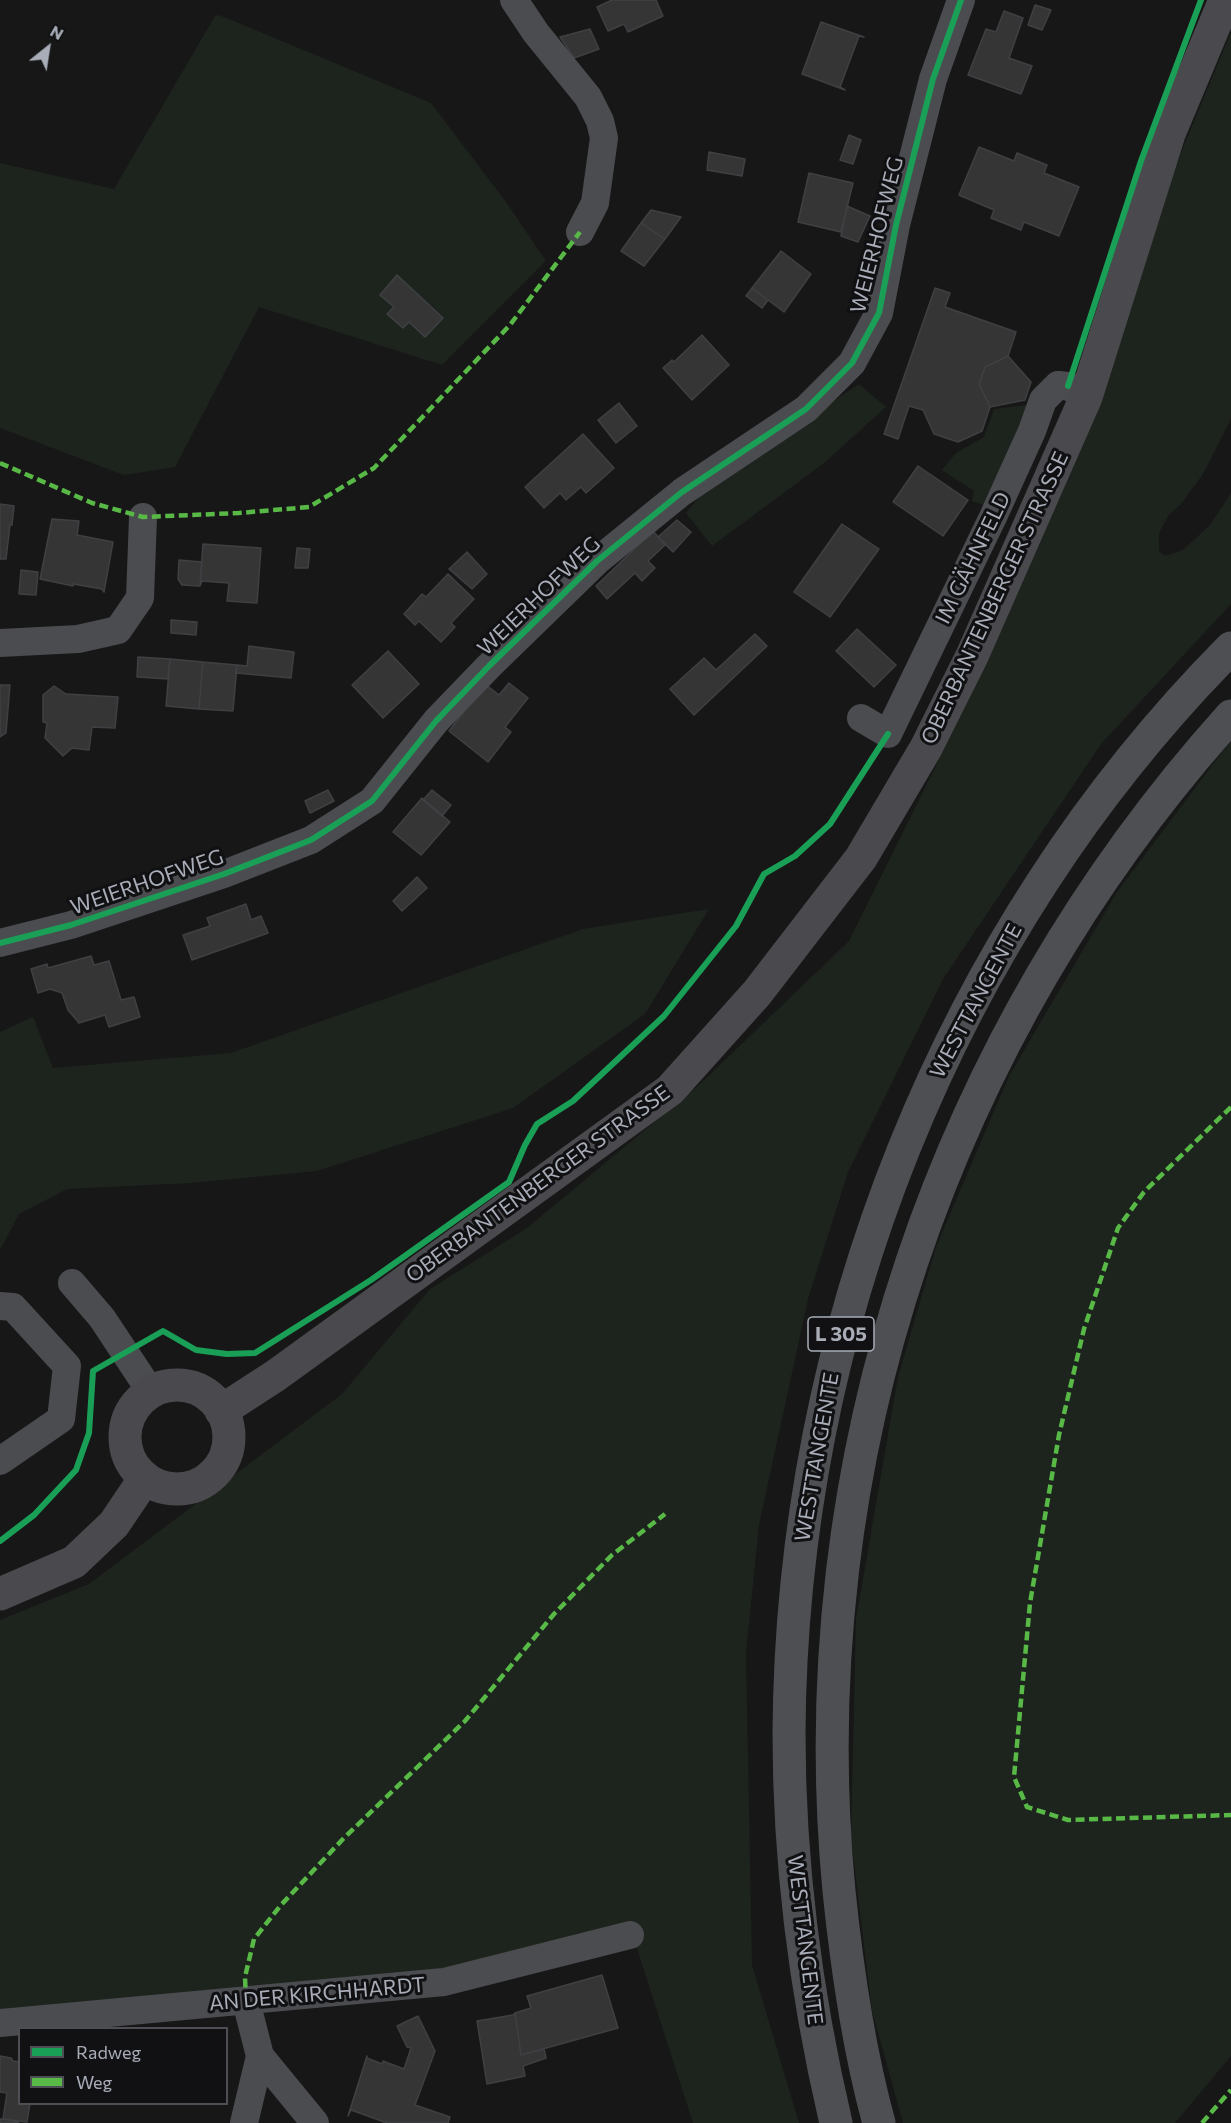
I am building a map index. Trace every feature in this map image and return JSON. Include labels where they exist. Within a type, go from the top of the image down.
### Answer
[{"type":"main road","name":"OBERBANTENBERGER STRASSE","points":[[221,1411],[275,1376],[670,1090],[757,993],[861,858],[927,748],[972,656],[1086,397],[1169,134],[1226,0]]},
{"type":"main road","name":"WESTTANGENTE","points":[[836,2123],[807,1981],[798,1911],[791,1817],[789,1734],[792,1651],[804,1522],[824,1406],[843,1325],[867,1243],[897,1163],[959,1027],[1011,933],[1057,861],[1106,792],[1159,727],[1231,648]]},
{"type":"main road","name":"WESTTANGENTE","points":[[879,2123],[857,2022],[844,1939],[836,1856],[832,1773],[833,1689],[840,1593],[863,1440],[882,1358],[906,1276],[935,1195],[969,1115],[1006,1038],[1048,962],[1094,890],[1144,820],[1231,716]]},
{"type":"main road","points":[[167,1386],[185,1386],[202,1391],[216,1402],[221,1411],[225,1417],[229,1434],[227,1451],[220,1467],[208,1479],[193,1487],[176,1490],[159,1486],[144,1478],[133,1465],[126,1450],[125,1433],[129,1417],[138,1402],[151,1392],[167,1386]]},
{"type":"main road","points":[[0,1594],[74,1562],[114,1524],[144,1478]]},
{"type":"street","points":[[514,0],[536,33],[588,97],[600,121],[604,138],[595,203],[580,232]]},
{"type":"street","name":"WEIERHOFWEG","points":[[0,943],[71,925],[224,874],[311,840],[372,801],[436,722],[489,666],[597,561],[682,492],[806,409],[852,363],[879,313],[896,225],[933,79],[961,0]]},
{"type":"street","name":"IM GÄHNFELD","points":[[861,718],[888,734],[993,518],[1032,431],[1043,400],[1058,385],[1068,386],[1086,397]]},
{"type":"street","points":[[0,643],[78,639],[118,630],[140,598],[143,517]]},
{"type":"street","points":[[72,1283],[102,1318],[151,1392]]},
{"type":"street","points":[[0,1306],[13,1307],[68,1366],[61,1419],[0,1461]]},
{"type":"street","name":"AN DER KIRCHHARDT","points":[[0,2023],[444,1982],[630,1935]]},
{"type":"street","points":[[246,2001],[260,2056],[315,2123]]},
{"type":"street","points":[[244,2123],[260,2056]]},
{"type":"shaded area","points":[[219,15],[431,103],[506,202],[546,261],[442,365],[259,307],[175,467],[124,475],[0,428],[0,163],[114,189],[215,16]]},
{"type":"shaded area","points":[[1231,32],[1231,419],[1203,474],[1181,504],[1168,516],[1159,533],[1159,551],[1165,556],[1183,550],[1210,525],[1231,493],[1231,604],[1101,744],[943,979],[848,1172],[808,1299],[759,1525],[746,1653],[752,1965],[799,2123],[693,2123],[633,1936],[426,1980],[0,2017],[0,1620],[89,1584],[342,1394],[430,1289],[527,1228],[699,1085],[849,941],[970,697],[1168,184]]},
{"type":"shaded area","points":[[859,384],[886,407],[824,463],[712,546],[686,513],[708,486]]},
{"type":"shaded area","points":[[1027,405],[989,507],[972,501],[974,491],[942,470],[956,453],[984,437],[994,409]]},
{"type":"shaded area","points":[[1231,740],[1231,2056],[1175,2123],[903,2123],[872,2011],[851,1837],[856,1619],[898,1377],[936,1247],[1009,1076],[1117,892]]},
{"type":"shaded area","points":[[709,909],[645,1014],[513,1108],[317,1171],[190,1183],[67,1189],[19,1214],[0,1250],[0,1032],[33,1017],[53,1068],[231,1053],[583,929]]},
{"type":"building","points":[[612,0],[656,0],[663,16],[628,32],[624,24],[608,31],[597,7]]},
{"type":"building","points":[[1035,5],[1051,10],[1042,30],[1028,25]]},
{"type":"building","points":[[1004,11],[1023,18],[1009,58],[1032,66],[1021,94],[968,75],[986,29],[996,32]]},
{"type":"building","points":[[821,22],[864,37],[859,36],[840,87],[845,90],[802,74]]},
{"type":"building","points":[[590,29],[599,49],[574,58],[560,37]]},
{"type":"building","points":[[849,135],[861,140],[853,164],[840,160]]},
{"type":"building","points":[[979,147],[1014,161],[1017,153],[1047,165],[1044,173],[1079,187],[1059,236],[1024,222],[1021,230],[991,218],[994,210],[959,195]]},
{"type":"building","points":[[709,152],[745,159],[742,176],[707,170]]},
{"type":"building","points":[[809,173],[853,183],[841,232],[798,222]]},
{"type":"building","points":[[847,206],[870,216],[858,242],[841,236]]},
{"type":"building","points":[[651,210],[681,217],[665,239],[641,223]]},
{"type":"building","points":[[641,223],[665,239],[644,266],[621,251]]},
{"type":"building","points":[[781,251],[811,274],[784,312],[752,288]]},
{"type":"building","points":[[397,275],[443,318],[425,337],[409,322],[403,328],[387,314],[394,307],[380,295]]},
{"type":"building","points":[[752,288],[768,300],[762,308],[746,296]]},
{"type":"building","points":[[935,288],[950,293],[945,307],[1016,332],[1008,356],[985,367],[979,384],[990,407],[982,431],[958,442],[934,434],[923,410],[909,406],[898,439],[884,434]]},
{"type":"building","points":[[702,335],[729,365],[692,400],[663,368],[672,360],[674,362]]},
{"type":"building","points":[[1008,356],[1031,382],[1025,400],[990,407],[979,384],[985,367]]},
{"type":"building","points":[[619,403],[637,426],[616,443],[598,420]]},
{"type":"building","points":[[583,434],[614,468],[586,493],[581,487],[566,500],[560,493],[544,508],[525,487]]},
{"type":"building","points":[[918,466],[968,500],[943,536],[893,502]]},
{"type":"building","points":[[0,504],[14,506],[6,559],[0,559]]},
{"type":"building","points":[[52,519],[79,521],[77,535],[113,542],[104,592],[102,589],[40,579]]},
{"type":"building","points":[[677,520],[691,532],[673,552],[658,537]]},
{"type":"building","points":[[842,524],[879,549],[830,617],[794,592]]},
{"type":"building","points":[[653,531],[665,545],[648,561],[655,568],[642,581],[635,573],[607,599],[596,586]]},
{"type":"building","points":[[203,544],[261,548],[257,603],[227,601],[229,583],[202,581],[200,586]]},
{"type":"building","points":[[297,548],[310,549],[308,568],[295,568]]},
{"type":"building","points":[[467,552],[487,574],[472,589],[449,569]]},
{"type":"building","points":[[179,560],[202,562],[200,586],[182,585],[178,579]]},
{"type":"building","points":[[21,570],[38,572],[36,595],[19,594]]},
{"type":"building","points":[[448,574],[474,599],[451,623],[455,627],[441,642],[419,621],[415,625],[404,614],[422,594],[426,597]]},
{"type":"building","points":[[171,620],[197,622],[196,635],[171,633]]},
{"type":"building","points":[[857,629],[896,665],[874,687],[836,651]]},
{"type":"building","points":[[755,634],[767,646],[694,715],[670,689],[704,658],[716,670]]},
{"type":"building","points":[[249,646],[294,652],[291,678],[236,673],[237,665],[247,666]]},
{"type":"building","points":[[388,651],[419,684],[383,718],[352,685]]},
{"type":"building","points":[[138,657],[170,659],[168,679],[137,677]]},
{"type":"building","points":[[170,659],[203,662],[199,709],[166,706]]},
{"type":"building","points":[[203,662],[237,665],[233,711],[199,709]]},
{"type":"building","points":[[509,683],[528,698],[505,727],[511,732],[488,762],[449,731],[485,684],[499,695]]},
{"type":"building","points":[[0,685],[10,685],[6,733],[0,737]]},
{"type":"building","points":[[54,686],[66,694],[118,697],[115,728],[92,727],[89,750],[72,748],[63,756],[45,738],[47,723],[43,722],[43,695]]},
{"type":"building","points":[[328,790],[334,801],[310,813],[305,801]]},
{"type":"building","points":[[432,790],[451,805],[442,816],[423,800]]},
{"type":"building","points":[[422,798],[450,822],[421,855],[393,832]]},
{"type":"building","points":[[417,877],[427,888],[402,911],[393,901]]},
{"type":"building","points":[[246,904],[251,920],[261,916],[268,933],[192,960],[183,935],[210,926],[207,918]]},
{"type":"building","points":[[91,956],[94,965],[109,961],[121,1000],[134,997],[140,1017],[109,1027],[105,1015],[79,1023],[68,1010],[62,993],[50,989],[38,993],[31,969],[47,964],[48,968]]},
{"type":"building","points":[[602,1975],[618,2028],[521,2055],[515,2013],[531,2008],[527,1996]]},
{"type":"building","points":[[515,2013],[521,2055],[544,2049],[546,2058],[523,2066],[525,2076],[487,2084],[477,2021]]},
{"type":"building","points":[[418,2016],[435,2051],[415,2105],[450,2117],[448,2123],[387,2123],[351,2110],[348,2116],[367,2056],[382,2064],[383,2061],[404,2069],[411,2048],[407,2047],[397,2026]]},
{"type":"building","points":[[0,2056],[18,2062],[18,2105],[30,2105],[27,2122],[3,2119],[7,2093],[0,2092]]},
{"type":"building","points":[[0,2119],[10,2120],[19,2123],[0,2123]]},
{"type":"marked path","points":[[0,463],[92,503],[143,517],[309,507],[374,468],[510,325],[580,232]]},
{"type":"marked path","points":[[1231,1107],[1144,1192],[1118,1228],[1084,1329],[1059,1435],[1030,1603],[1014,1777],[1027,1807],[1068,1820],[1231,1815]]},
{"type":"marked path","points":[[246,2001],[245,1977],[254,1939],[281,1905],[343,1839],[465,1721],[554,1614],[612,1555],[665,1514]]},
{"type":"marked path","points":[[1202,2123],[1231,2090]]},
{"type":"cycle path","points":[[0,943],[71,925],[224,874],[311,840],[372,801],[436,721],[597,561],[682,492],[806,409],[852,363],[879,313],[896,225],[933,79],[961,0]]},
{"type":"cycle path","points":[[1068,386],[1141,161],[1201,0]]},
{"type":"cycle path","points":[[0,1541],[34,1515],[76,1470],[89,1433],[93,1371],[163,1331],[196,1350],[227,1354],[255,1353],[371,1280],[509,1182],[537,1124],[573,1101],[664,1016],[736,926],[764,874],[795,856],[830,824],[888,734]]}]
